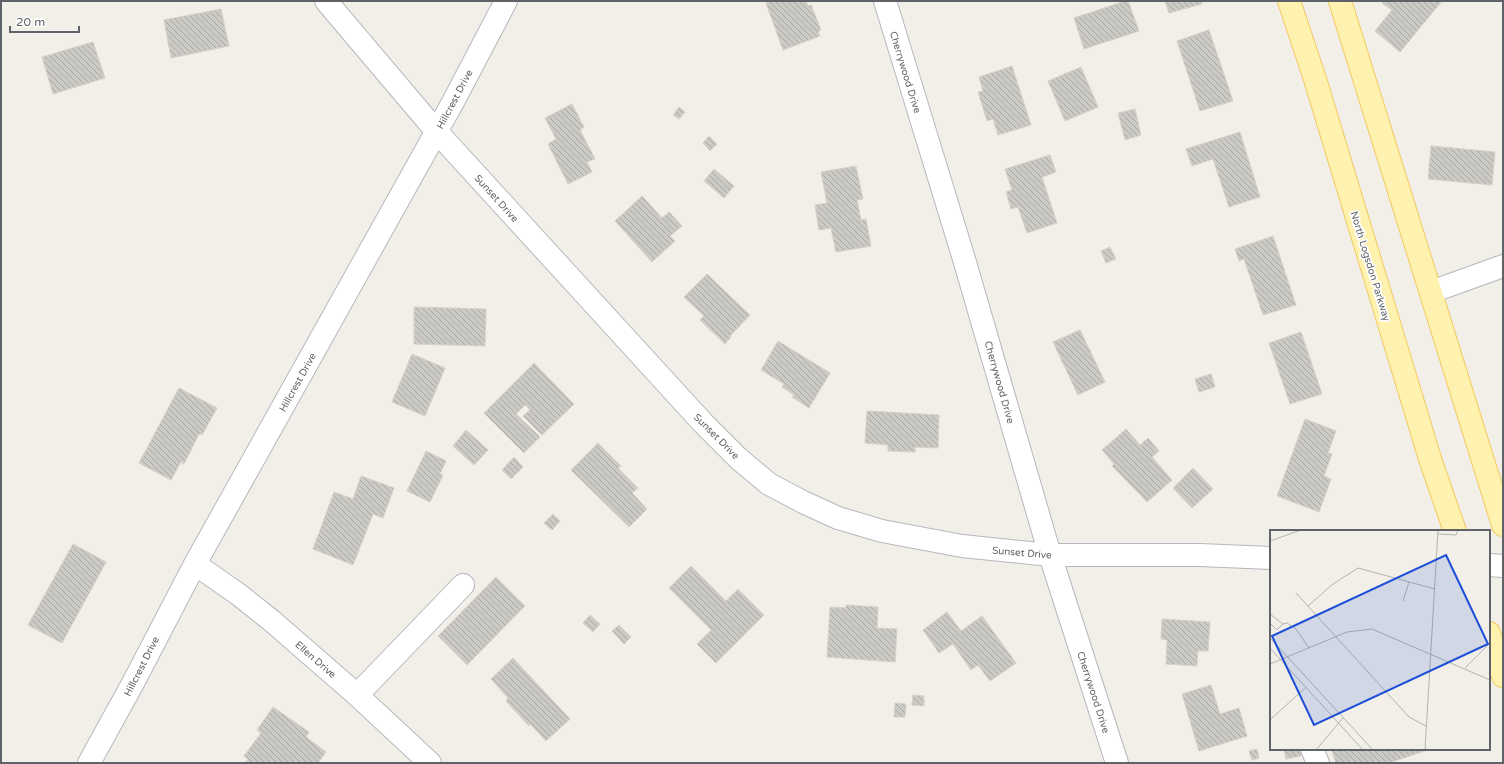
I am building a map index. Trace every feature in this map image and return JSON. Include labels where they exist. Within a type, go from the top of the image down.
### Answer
[{"type":"main road","name":"North Logsdon Parkway","points":[[1289,1],[1315,79],[1431,462],[1454,530]]},
{"type":"main road","points":[[1340,1],[1503,525]]},
{"type":"main road","points":[[1490,637],[1503,676]]},
{"type":"street","name":"Sunset Drive","points":[[326,1],[437,132],[702,423],[769,484],[838,518],[882,532],[962,546],[1050,555],[1200,555],[1270,558]]},
{"type":"street","name":"Hillcrest Drive","points":[[89,763],[133,683],[195,564],[396,208],[506,1]]},
{"type":"street","name":"Cherrywood Drive","points":[[885,1],[964,259],[1050,555],[1117,763]]},
{"type":"street","points":[[1431,292],[1503,266]]},
{"type":"street","name":"Ellen Drive","points":[[195,564],[238,594],[266,616],[358,695],[430,763]]},
{"type":"street","points":[[1490,565],[1503,566]]},
{"type":"street","points":[[358,695],[463,585]]},
{"type":"street","points":[[1312,750],[1318,763]]},
{"type":"building","points":[[771,1],[806,1],[808,6],[811,5],[821,30],[818,32],[820,36],[783,50],[766,3]]},
{"type":"building","points":[[1128,1],[1139,31],[1084,49],[1074,18]]},
{"type":"building","points":[[1165,1],[1201,1],[1202,4],[1169,13]]},
{"type":"building","points":[[1384,1],[1442,1],[1400,52],[1375,31],[1392,10],[1382,3]]},
{"type":"building","points":[[221,9],[229,46],[171,58],[164,20]]},
{"type":"building","points":[[1209,30],[1233,101],[1200,111],[1177,41]]},
{"type":"building","points":[[93,42],[105,78],[53,94],[42,57]]},
{"type":"building","points":[[1012,66],[1031,125],[998,135],[993,119],[987,121],[978,92],[983,91],[979,77]]},
{"type":"building","points":[[1081,67],[1098,107],[1065,121],[1048,81]]},
{"type":"building","points":[[572,104],[584,127],[580,130],[595,159],[587,162],[592,172],[568,184],[548,144],[556,139],[545,118]]},
{"type":"building","points":[[679,107],[685,112],[679,119],[673,115]]},
{"type":"building","points":[[1135,109],[1141,135],[1125,140],[1118,113]]},
{"type":"building","points":[[1240,132],[1260,197],[1229,207],[1213,159],[1192,166],[1186,149]]},
{"type":"building","points":[[709,136],[717,144],[710,151],[703,143]]},
{"type":"building","points":[[1431,146],[1495,152],[1492,185],[1428,179]]},
{"type":"building","points":[[1050,155],[1056,172],[1042,177],[1057,223],[1027,233],[1018,207],[1011,209],[1006,192],[1012,190],[1005,169]]},
{"type":"building","points":[[856,166],[863,199],[857,200],[861,220],[866,219],[871,246],[836,252],[831,228],[819,230],[815,205],[827,203],[821,172]]},
{"type":"building","points":[[714,169],[734,186],[724,198],[704,181]]},
{"type":"building","points":[[642,196],[662,218],[669,212],[682,226],[670,236],[675,241],[652,262],[615,221]]},
{"type":"building","points":[[1273,236],[1296,305],[1263,315],[1244,259],[1239,261],[1235,249]]},
{"type":"building","points":[[1110,247],[1116,259],[1106,263],[1101,251]]},
{"type":"building","points":[[707,274],[750,315],[730,336],[731,337],[725,344],[700,320],[704,316],[684,297]]},
{"type":"building","points":[[414,307],[486,309],[485,346],[414,344]]},
{"type":"building","points":[[1080,330],[1105,382],[1078,395],[1053,342]]},
{"type":"building","points":[[1301,332],[1322,394],[1290,404],[1269,343]]},
{"type":"building","points":[[778,341],[830,373],[809,408],[792,397],[794,395],[782,387],[784,384],[761,370]]},
{"type":"building","points":[[412,354],[445,368],[425,416],[392,402]]},
{"type":"building","points":[[534,363],[574,404],[542,435],[523,416],[530,410],[525,405],[516,414],[540,437],[524,453],[484,413]]},
{"type":"building","points":[[1211,374],[1215,387],[1199,392],[1195,379]]},
{"type":"building","points":[[179,388],[217,408],[202,435],[199,434],[184,464],[181,462],[171,480],[139,463]]},
{"type":"building","points":[[867,411],[939,415],[938,448],[915,447],[915,452],[888,451],[888,445],[865,443]]},
{"type":"building","points":[[1305,419],[1336,431],[1328,453],[1332,454],[1324,476],[1331,479],[1319,512],[1277,496]]},
{"type":"building","points":[[1126,429],[1140,445],[1148,438],[1159,451],[1152,457],[1172,480],[1147,502],[1112,466],[1114,464],[1102,450]]},
{"type":"building","points":[[466,430],[488,450],[474,465],[453,446]]},
{"type":"building","points":[[598,443],[621,466],[618,468],[638,488],[632,493],[647,509],[629,527],[571,470]]},
{"type":"building","points":[[426,451],[446,461],[440,474],[443,475],[430,502],[407,491]]},
{"type":"building","points":[[514,457],[523,467],[511,479],[502,470]]},
{"type":"building","points":[[1193,468],[1213,489],[1192,508],[1173,488]]},
{"type":"building","points":[[361,476],[394,488],[383,518],[373,514],[353,565],[313,549],[334,492],[353,499]]},
{"type":"building","points":[[553,514],[560,521],[552,530],[544,523]]},
{"type":"building","points":[[73,544],[106,562],[62,643],[28,625]]},
{"type":"building","points":[[691,566],[726,601],[738,589],[764,615],[716,663],[697,644],[711,630],[669,588]]},
{"type":"building","points":[[496,577],[525,606],[467,665],[438,636]]},
{"type":"building","points":[[846,605],[878,607],[877,628],[897,629],[895,662],[827,657],[830,607],[846,608]]},
{"type":"building","points":[[947,612],[961,631],[982,616],[1016,663],[990,681],[978,665],[971,670],[953,644],[939,653],[923,630]]},
{"type":"building","points":[[590,615],[600,624],[593,632],[583,623]]},
{"type":"building","points":[[1162,619],[1210,622],[1208,651],[1198,651],[1197,666],[1166,664],[1167,640],[1161,639]]},
{"type":"building","points":[[619,625],[631,637],[624,644],[612,631]]},
{"type":"building","points":[[513,658],[570,719],[546,741],[530,724],[529,726],[506,701],[508,698],[491,679]]},
{"type":"building","points":[[1211,685],[1220,714],[1239,708],[1247,736],[1199,751],[1182,694]]},
{"type":"building","points":[[913,695],[924,696],[924,706],[912,705]]},
{"type":"building","points":[[895,703],[906,704],[905,717],[894,717]]},
{"type":"building","points":[[273,707],[309,732],[306,737],[326,752],[318,763],[245,763],[248,759],[244,756],[261,733],[257,730]]},
{"type":"building","points":[[1257,749],[1259,758],[1252,760],[1249,751]]},
{"type":"building","points":[[1284,750],[1300,750],[1301,756],[1286,759]]},
{"type":"building","points":[[1331,750],[1427,750],[1389,763],[1336,763]]}]
